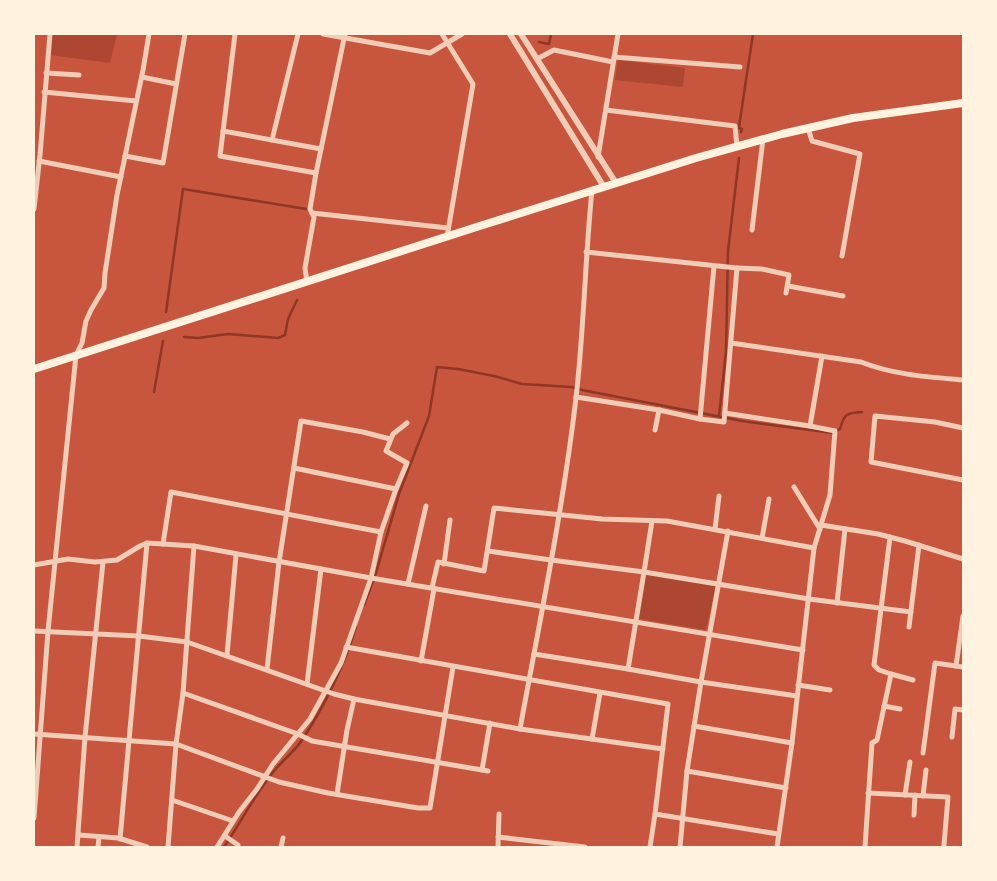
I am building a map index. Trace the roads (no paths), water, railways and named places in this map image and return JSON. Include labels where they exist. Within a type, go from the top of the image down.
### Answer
[{"type":"highway","points":[[34,369],[592,190],[764,139],[862,117],[963,103]]},
{"type":"street","points":[[34,209],[50,34]]},
{"type":"street","points":[[34,815],[37,734],[76,355],[82,342],[86,321],[104,288],[121,177],[149,34]]},
{"type":"street","points":[[125,156],[163,163],[184,34]]},
{"type":"street","points":[[235,34],[220,156],[316,173]]},
{"type":"street","points":[[272,140],[298,34]]},
{"type":"street","points":[[323,34],[345,35],[430,53],[462,34]]},
{"type":"street","points":[[442,34],[473,84],[446,238]]},
{"type":"street","points":[[510,34],[604,187]]},
{"type":"street","points":[[522,34],[616,183]]},
{"type":"street","points":[[598,157],[618,34]]},
{"type":"street","points":[[307,282],[305,268],[314,217],[310,209],[345,35]]},
{"type":"street","points":[[537,59],[554,50],[614,59],[740,67]]},
{"type":"street","points":[[46,73],[79,75]]},
{"type":"street","points":[[142,77],[176,84]]},
{"type":"street","points":[[44,92],[136,101]]},
{"type":"street","points":[[606,110],[735,126],[737,147]]},
{"type":"street","points":[[808,128],[812,141],[860,154],[842,256]]},
{"type":"street","points":[[223,131],[321,149]]},
{"type":"street","points":[[752,230],[764,139]]},
{"type":"street","points":[[38,157],[121,177]]},
{"type":"street","points":[[520,730],[559,515],[576,397],[592,190]]},
{"type":"street","points":[[312,213],[448,228]]},
{"type":"street","points":[[586,252],[714,266],[762,269],[789,275],[786,293]]},
{"type":"street","points":[[700,419],[714,266]]},
{"type":"street","points":[[576,397],[724,422],[737,268]]},
{"type":"street","points":[[788,286],[843,296]]},
{"type":"street","points":[[731,343],[861,362],[880,370],[899,374],[963,380]]},
{"type":"street","points":[[810,426],[822,356]]},
{"type":"street","points":[[655,430],[659,410]]},
{"type":"street","points":[[725,413],[834,431],[830,495],[814,548],[792,743],[777,847]]},
{"type":"street","points":[[963,428],[936,422],[875,416],[870,462],[963,480]]},
{"type":"street","points":[[267,669],[279,562],[301,421],[363,432],[380,438],[390,439]]},
{"type":"street","points":[[217,847],[265,776],[310,719],[348,648],[370,578],[381,532],[407,463],[386,451],[393,434],[407,423]]},
{"type":"street","points":[[294,468],[396,489]]},
{"type":"street","points":[[794,487],[820,527]]},
{"type":"street","points":[[163,544],[171,492],[381,532]]},
{"type":"street","points":[[715,529],[720,496]]},
{"type":"street","points":[[762,538],[769,499]]},
{"type":"street","points":[[408,584],[426,506]]},
{"type":"street","points":[[422,661],[438,562],[484,571],[494,508],[602,519],[667,521],[814,548]]},
{"type":"street","points":[[444,564],[450,520]]},
{"type":"street","points":[[628,669],[652,520]]},
{"type":"street","points":[[820,527],[845,529],[890,537],[963,559]]},
{"type":"street","points":[[837,603],[845,529]]},
{"type":"street","points":[[680,847],[687,771],[728,531]]},
{"type":"street","points":[[890,537],[874,665],[879,670],[913,680]]},
{"type":"street","points":[[34,564],[68,559],[103,562],[117,560],[140,546],[147,544],[194,546],[433,589],[803,650]]},
{"type":"street","points":[[120,839],[147,544]]},
{"type":"street","points":[[909,627],[919,545]]},
{"type":"street","points":[[168,847],[176,744],[183,693],[194,546]]},
{"type":"street","points":[[488,550],[644,572],[808,599],[911,612]]},
{"type":"street","points":[[227,655],[236,555]]},
{"type":"street","points":[[78,847],[94,634],[103,562]]},
{"type":"street","points":[[308,684],[321,569]]},
{"type":"street","points":[[956,666],[963,616]]},
{"type":"street","points":[[34,631],[139,636],[187,642],[334,694],[354,699],[520,730],[662,748]]},
{"type":"street","points":[[348,648],[668,704],[650,847]]},
{"type":"street","points":[[534,654],[797,696]]},
{"type":"street","points":[[923,753],[935,663],[963,667]]},
{"type":"street","points":[[37,734],[176,744],[279,782],[418,808],[430,808],[454,667]]},
{"type":"street","points":[[865,847],[872,744],[877,740],[891,674]]},
{"type":"street","points":[[798,685],[830,690]]},
{"type":"street","points":[[183,693],[299,734],[309,740],[485,770],[490,723]]},
{"type":"street","points":[[592,739],[600,693]]},
{"type":"street","points":[[337,794],[354,699]]},
{"type":"street","points":[[884,706],[900,709]]},
{"type":"street","points":[[952,737],[955,709],[963,710]]},
{"type":"street","points":[[694,726],[792,743]]},
{"type":"street","points":[[905,795],[910,762]]},
{"type":"street","points":[[923,796],[926,770]]},
{"type":"street","points":[[687,771],[786,788]]},
{"type":"street","points":[[868,792],[948,797],[944,845]]},
{"type":"street","points":[[914,815],[915,795]]},
{"type":"street","points":[[172,800],[233,821]]},
{"type":"street","points":[[498,847],[499,814]]},
{"type":"street","points":[[654,814],[778,834]]},
{"type":"street","points":[[79,835],[120,839],[147,847]]},
{"type":"street","points":[[225,836],[238,845],[238,847]]},
{"type":"street","points":[[98,847],[99,837]]},
{"type":"street","points":[[498,837],[526,844],[585,847]]},
{"type":"street","points":[[281,847],[283,838]]},
{"type":"waterway","points":[[539,42],[549,44],[551,34]]},
{"type":"waterway","points":[[741,132],[742,129],[739,128],[753,34]]},
{"type":"waterway","points":[[719,416],[726,352],[728,251],[739,158]]},
{"type":"waterway","points":[[166,312],[183,189],[306,209]]},
{"type":"waterway","points":[[184,337],[198,338],[228,334],[278,338],[285,335],[288,319],[297,300]]},
{"type":"waterway","points":[[154,392],[163,341]]},
{"type":"waterway","points":[[364,605],[376,573],[399,494],[429,416],[437,367],[494,376],[522,384],[572,387],[742,421],[833,433],[840,429],[846,415],[862,412]]},
{"type":"waterway","points":[[224,847],[267,780],[299,744],[319,713],[333,685],[356,627]]}]
